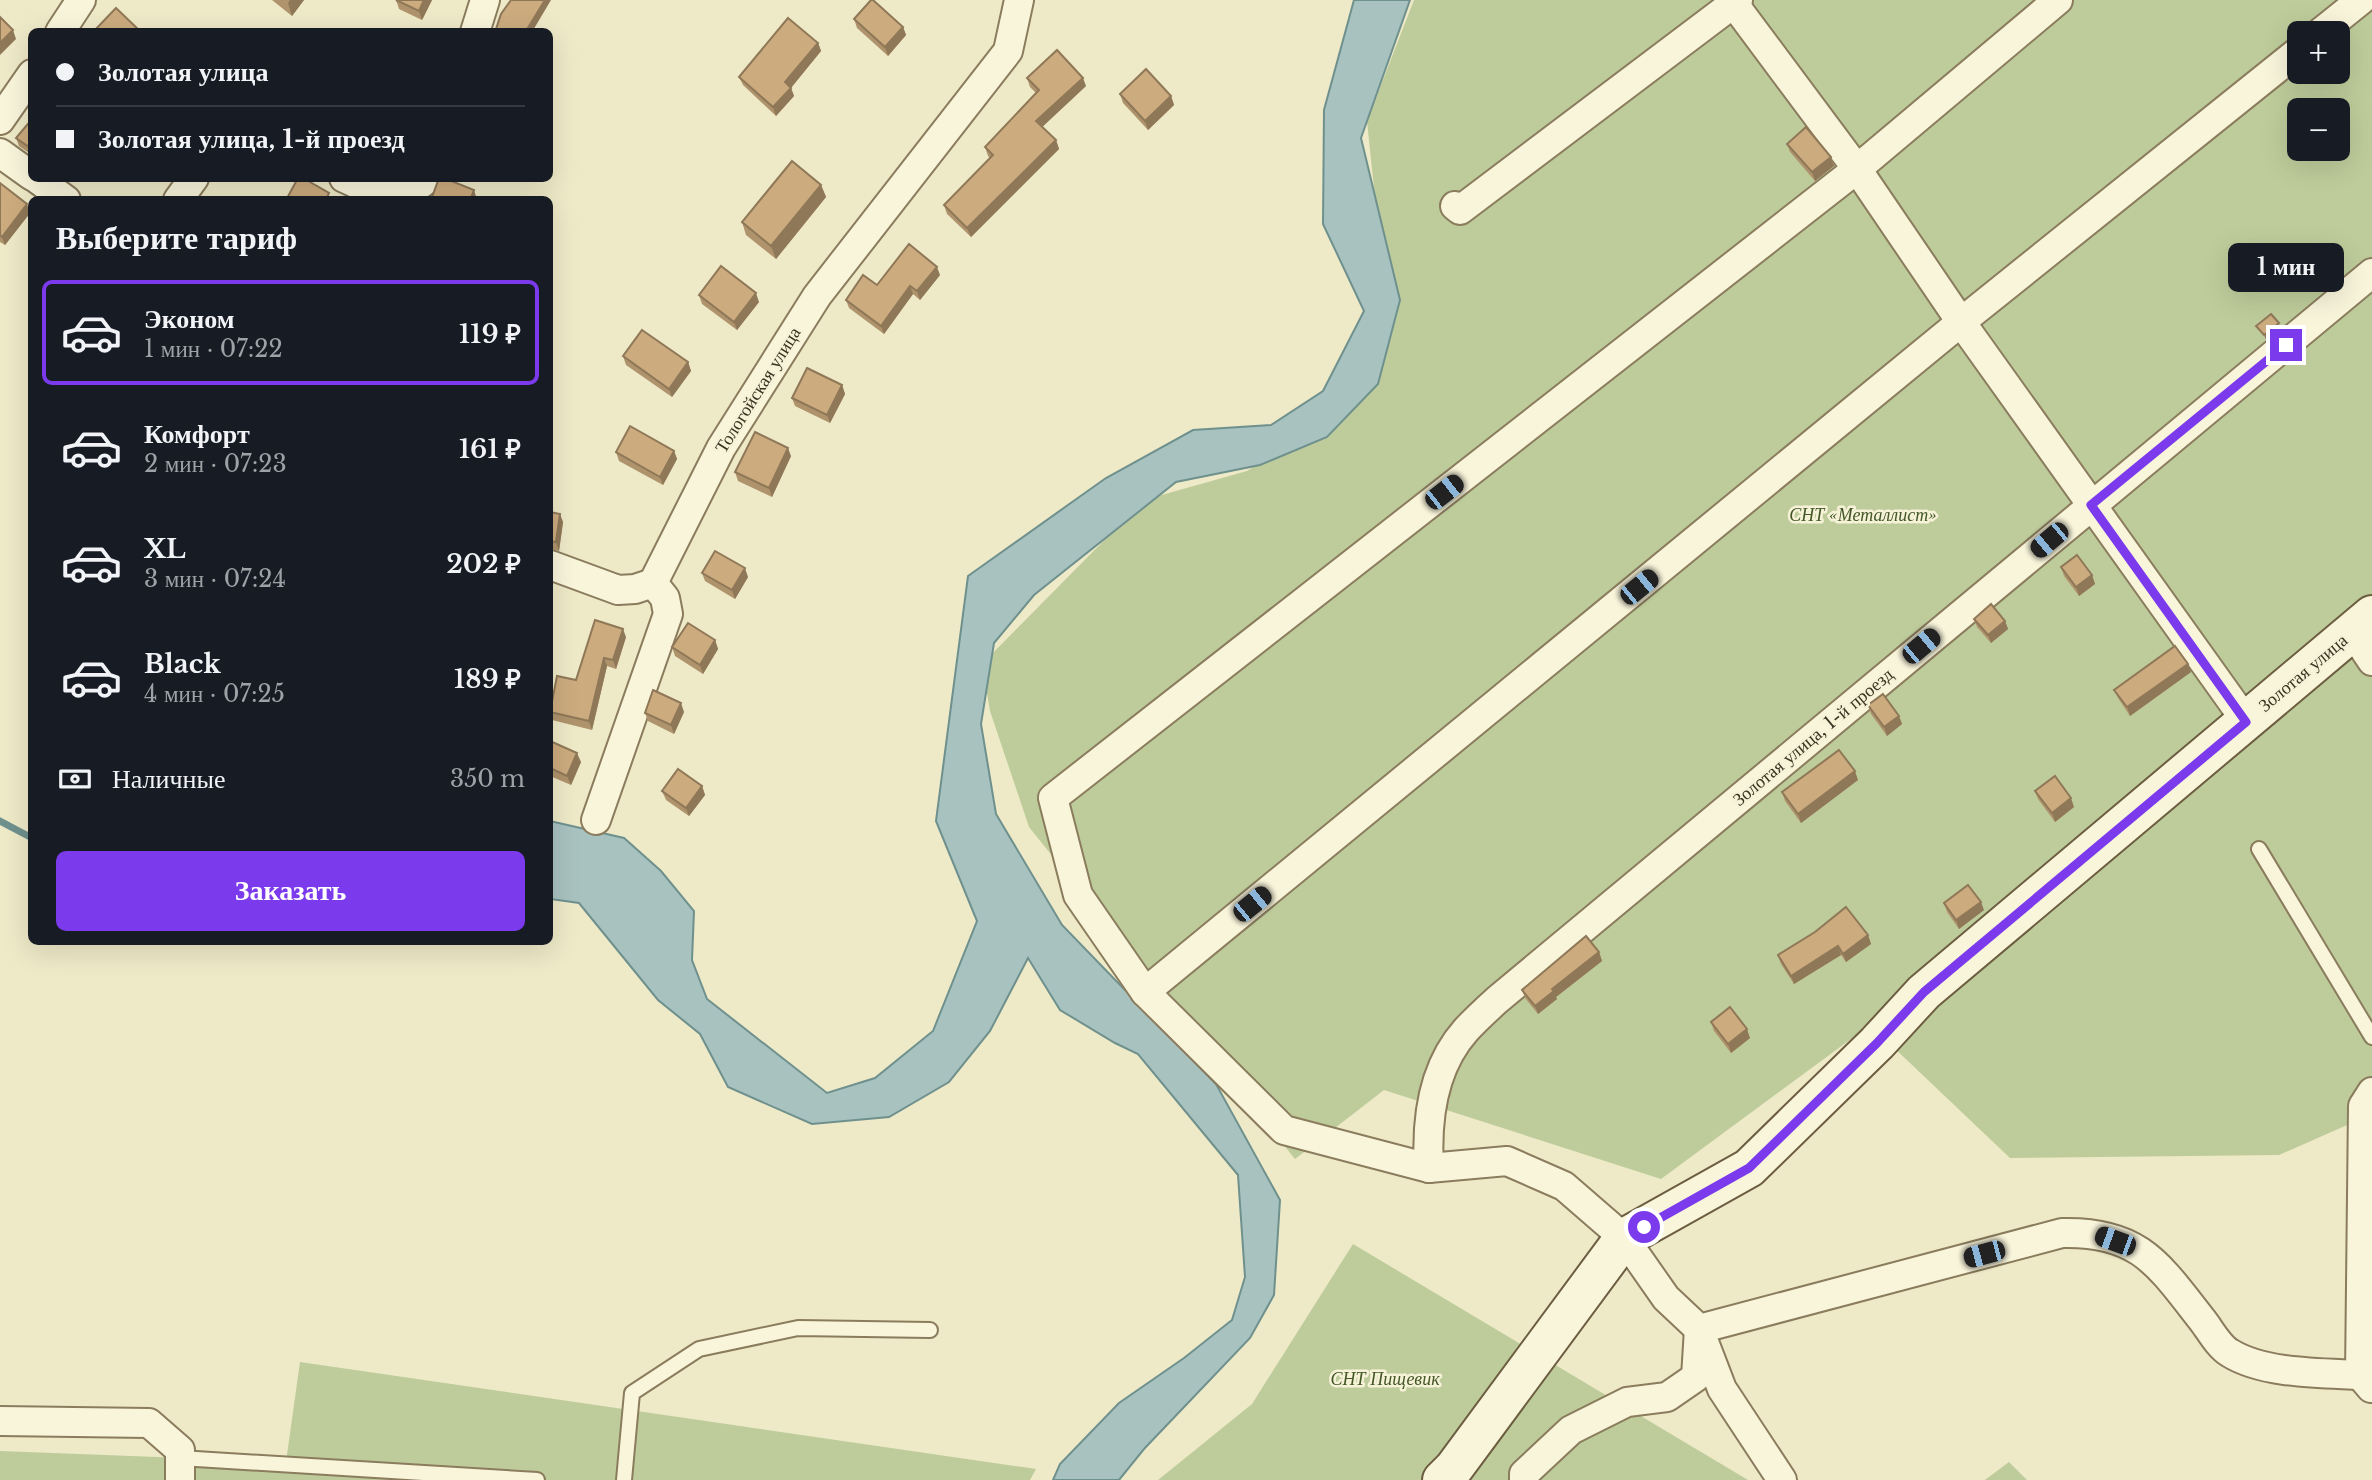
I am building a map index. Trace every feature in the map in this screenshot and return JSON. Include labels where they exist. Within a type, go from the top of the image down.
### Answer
[{"type":"street","points":[[63,28],[81,0]]},
{"type":"street","points":[[476,28],[485,0]]},
{"type":"street","name":"Тологойская улица","points":[[653,583],[721,447],[817,296],[1008,51],[1019,0]]},
{"type":"street","points":[[1782,1480],[1722,1390],[1699,1329],[1666,1298],[1624,1238],[1564,1186],[1507,1161],[1429,1168],[1284,1130],[1145,992],[1078,895],[1053,798],[1857,169],[2058,0]]},
{"type":"street","points":[[2335,21],[2361,0]]},
{"type":"street","points":[[1455,206],[1460,210],[1734,1],[1857,169],[1961,323],[2246,722]]},
{"type":"street","points":[[1145,992],[1961,323],[2287,60]]},
{"type":"street","points":[[0,120],[28,80]]},
{"type":"street","points":[[0,153],[28,173]]},
{"type":"street","points":[[41,182],[60,196]]},
{"type":"street","points":[[353,182],[384,196]]},
{"type":"street","points":[[402,196],[424,182]]},
{"type":"street","name":"Золотая улица, 1-й проезд","points":[[1429,1168],[1427,1135],[1431,1102],[1449,1056],[1464,1032],[1497,1000],[2372,273]]},
{"type":"street","points":[[553,566],[618,590],[635,589],[653,583],[665,598],[668,614],[596,820]]},
{"type":"street","name":"Золотая улица","points":[[1624,1238],[1749,1168],[1877,1043],[1924,992],[2246,722],[2365,636]]},
{"type":"street","points":[[1699,1329],[2062,1233],[2092,1232],[2138,1249],[2158,1264],[2228,1353],[2275,1370],[2366,1382],[2363,1106],[2372,1093]]},
{"type":"street","points":[[1442,1480],[1454,1468],[1624,1238]]},
{"type":"street","points":[[1522,1478],[1571,1430],[1627,1402],[1667,1397],[1696,1377],[1699,1329]]},
{"type":"street","points":[[0,1421],[149,1423],[180,1450],[180,1469]]},
{"type":"lane","points":[[2259,849],[2372,1037]]},
{"type":"lane","points":[[624,1480],[632,1393],[699,1349],[798,1328],[930,1330]]},
{"type":"lane","points":[[180,1469],[537,1480]]},
{"type":"green space","name":"СНТ «Металлист»","points":[[1414,0],[2372,0],[2372,1114],[2279,1155],[2010,1158],[1870,1025],[1661,1179],[1384,1090],[1295,1159],[1029,827],[990,711],[982,664],[1144,500],[1247,471],[1349,406],[1381,255],[1367,121]]},
{"type":"green space","name":"СНТ Пищевик","points":[[1353,1244],[1748,1480],[1158,1480],[1252,1404]]},
{"type":"green space","points":[[300,1362],[1036,1469],[1030,1480],[0,1480],[0,1451],[286,1462]]},
{"type":"green space","points":[[2009,1462],[2027,1480],[1985,1480]]},
{"type":"water","points":[[1354,0],[1410,0],[1361,138],[1400,300],[1378,384],[1327,437],[1260,465],[1176,482],[1034,595],[994,643],[981,724],[996,814],[1062,925],[1216,1084],[1280,1200],[1274,1295],[1250,1338],[1144,1449],[1119,1480],[1053,1480],[1060,1464],[1119,1403],[1184,1358],[1232,1320],[1245,1277],[1238,1175],[1138,1054],[1060,1010],[1028,958],[990,1031],[949,1082],[889,1117],[812,1124],[728,1087],[700,1034],[658,1000],[579,903],[553,899],[553,822],[624,838],[661,871],[694,911],[692,960],[707,999],[827,1093],[875,1078],[933,1031],[977,921],[936,821],[968,576],[1106,478],[1193,430],[1271,425],[1323,391],[1364,311],[1323,224],[1324,110]]},
{"type":"building","points":[[396,0],[424,0],[419,11]]},
{"type":"building","points":[[511,0],[545,0],[528,28],[496,28],[501,14]]},
{"type":"building","points":[[871,0],[903,27],[885,47],[854,19]]},
{"type":"building","points":[[116,8],[137,28],[97,28]]},
{"type":"building","points":[[0,17],[13,30],[0,43]]},
{"type":"building","points":[[788,18],[818,43],[785,82],[791,88],[773,107],[739,77]]},
{"type":"building","points":[[1057,50],[1083,78],[1036,121],[1056,140],[967,228],[944,205],[993,155],[985,147],[1039,90],[1027,78]]},
{"type":"building","points":[[1146,69],[1171,96],[1145,121],[1120,94]]},
{"type":"building","points":[[28,124],[28,146],[16,138]]},
{"type":"building","points":[[1806,127],[1831,157],[1812,172],[1787,144]]},
{"type":"building","points":[[792,161],[821,185],[771,246],[742,222]]},
{"type":"building","points":[[296,182],[310,182],[329,193],[328,196],[288,196]]},
{"type":"building","points":[[438,182],[454,182],[474,190],[472,196],[432,196]]},
{"type":"building","points":[[0,183],[27,204],[2,237],[0,235]]},
{"type":"building","points":[[909,244],[937,267],[917,291],[910,286],[881,326],[846,300],[863,275],[877,285]]},
{"type":"building","points":[[721,266],[756,293],[734,322],[699,295]]},
{"type":"building","points":[[2271,314],[2279,323],[2264,335],[2256,326]]},
{"type":"building","points":[[642,330],[688,362],[669,389],[623,356]]},
{"type":"building","points":[[807,368],[842,385],[827,415],[792,398]]},
{"type":"building","points":[[630,426],[674,451],[660,477],[616,452]]},
{"type":"building","points":[[755,432],[788,448],[769,488],[735,472]]},
{"type":"building","points":[[553,513],[560,514],[556,542],[553,542]]},
{"type":"building","points":[[715,551],[745,568],[732,590],[702,573]]},
{"type":"building","points":[[2077,555],[2092,575],[2076,587],[2061,567]]},
{"type":"building","points":[[1991,604],[2005,621],[1988,635],[1974,619]]},
{"type":"building","points":[[595,620],[623,629],[613,660],[604,658],[589,721],[553,713],[557,676],[576,680]]},
{"type":"building","points":[[688,623],[715,640],[700,665],[672,647]]},
{"type":"building","points":[[2175,646],[2188,664],[2127,707],[2114,690]]},
{"type":"building","points":[[653,690],[681,703],[671,725],[645,713]]},
{"type":"building","points":[[1883,694],[1899,716],[1884,727],[1868,705]]},
{"type":"building","points":[[553,742],[577,753],[567,776],[553,769]]},
{"type":"building","points":[[1839,750],[1855,771],[1798,814],[1782,792]]},
{"type":"building","points":[[678,769],[702,786],[686,808],[662,791]]},
{"type":"building","points":[[2055,776],[2071,798],[2052,813],[2035,791]]},
{"type":"building","points":[[1968,885],[1981,902],[1956,920],[1944,903]]},
{"type":"building","points":[[1846,907],[1868,935],[1843,954],[1838,946],[1791,976],[1778,955],[1815,932]]},
{"type":"building","points":[[1586,936],[1599,952],[1535,1006],[1522,990]]},
{"type":"building","points":[[1730,1007],[1747,1029],[1728,1044],[1711,1022]]},
{"type":"waterway","points":[[0,821],[28,836]]},
{"type":"route","points":[[1644,1227],[1749,1168],[1877,1043],[1924,992],[2246,722],[2091,505],[2286,345]]}]
